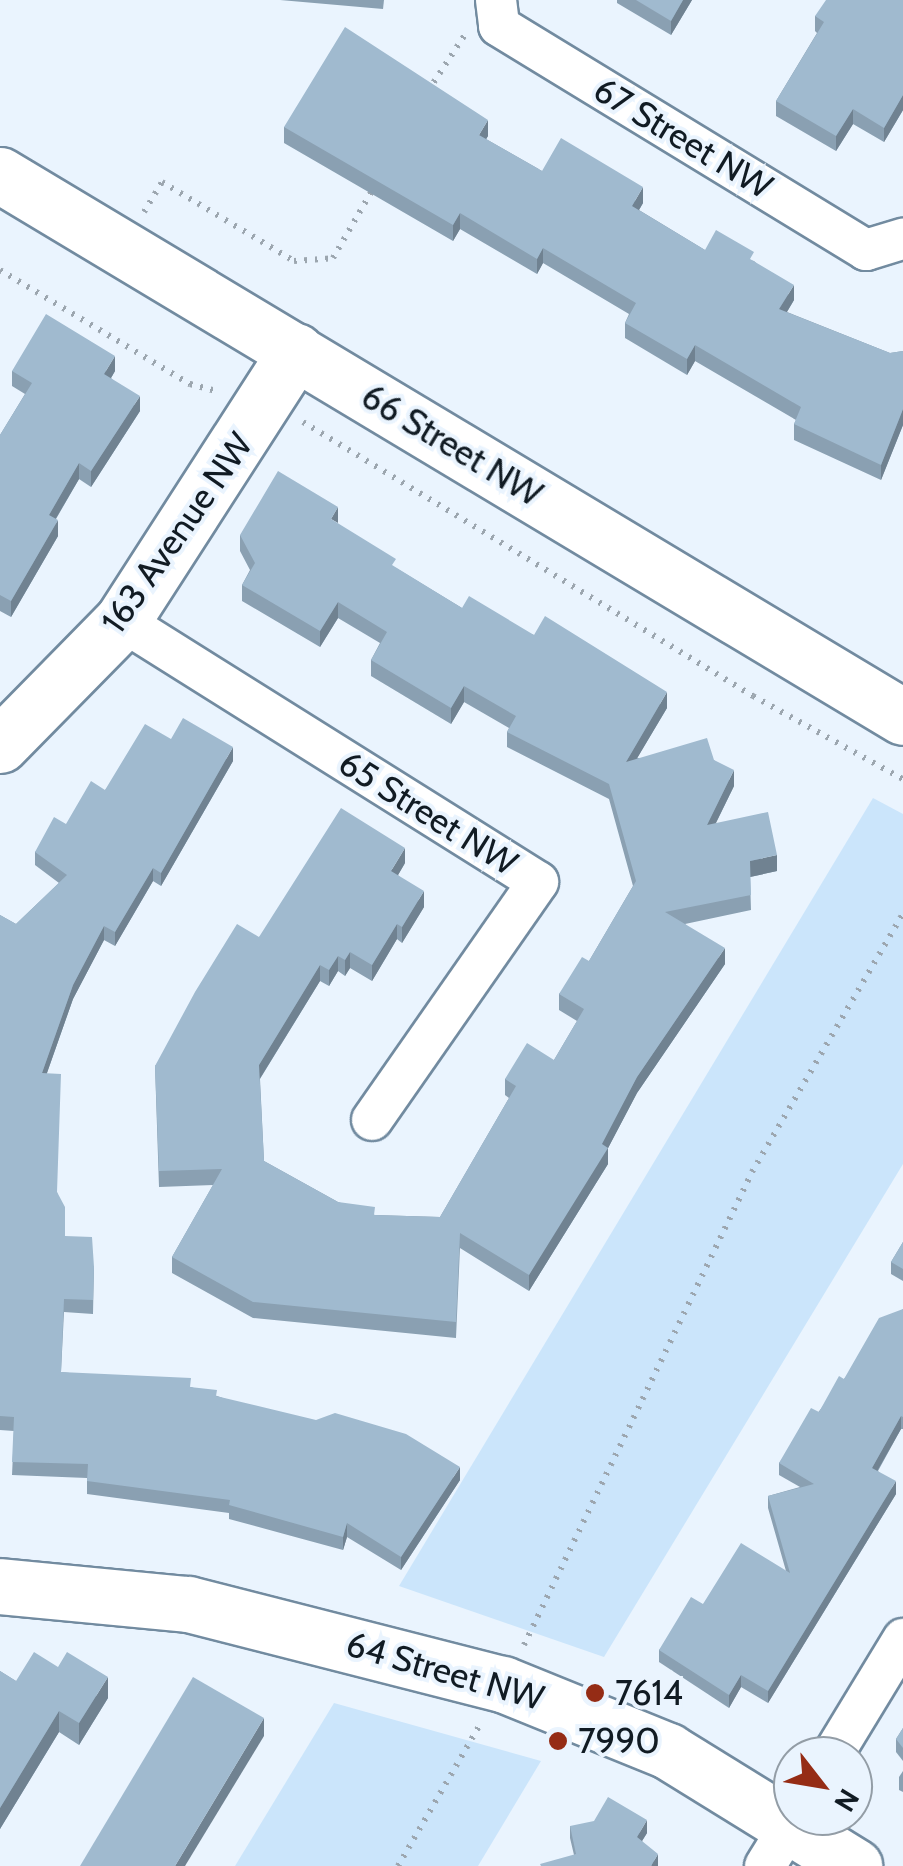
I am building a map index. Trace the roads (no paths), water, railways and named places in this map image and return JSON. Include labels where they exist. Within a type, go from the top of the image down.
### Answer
[{"type":"street","name":"67 Street NW","points":[[498,13],[884,244]]},
{"type":"street","name":"66 Street NW","points":[[0,174],[903,717]]},
{"type":"street","name":"163 Avenue NW","points":[[0,745],[122,622],[296,351]]},
{"type":"street","name":"65 Street NW","points":[[122,622],[538,882],[372,1120]]},
{"type":"street","name":"64 Street NW","points":[[0,1586],[65,1587],[208,1608],[503,1684],[668,1751],[773,1827]]},
{"type":"street","points":[[844,1736],[903,1639]]},
{"type":"street","name":"64 Street NW","points":[[786,1836],[854,1866]]},
{"type":"place","name":"7614","points":[[595,1693]]},
{"type":"place","name":"7990","points":[[558,1741]]}]
